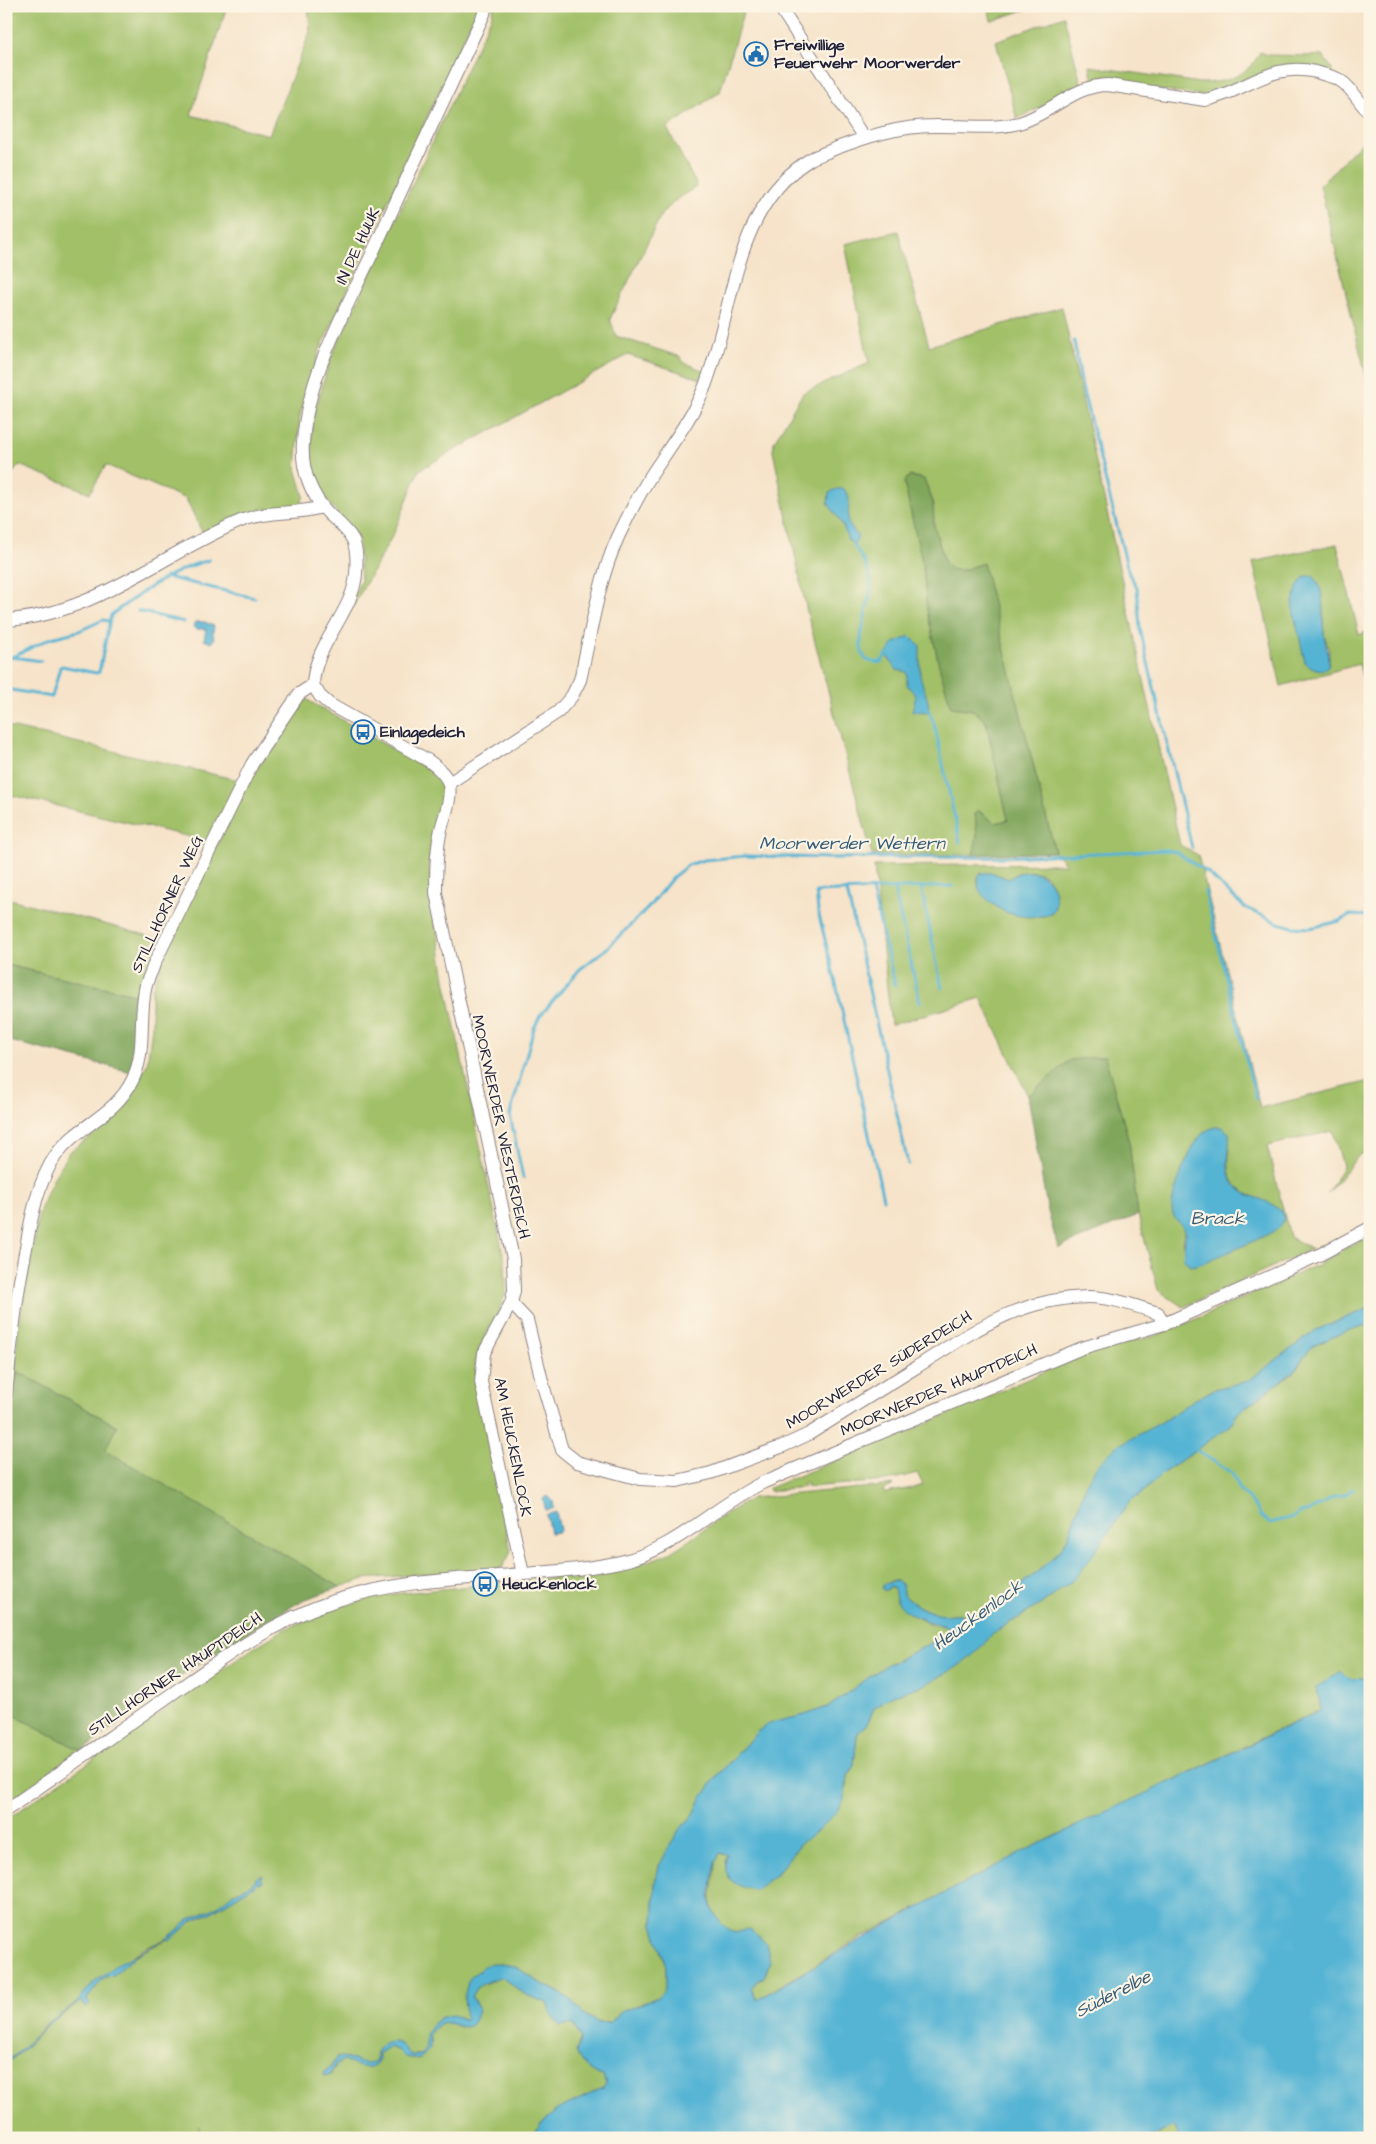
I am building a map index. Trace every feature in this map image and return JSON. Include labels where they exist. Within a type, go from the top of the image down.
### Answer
[{"type":"street","name":"IN DE HUUK","points":[[322,507],[311,489],[303,459],[303,443],[307,416],[325,354],[484,14],[485,6]]},
{"type":"street","points":[[779,6],[864,138]]},
{"type":"street","points":[[6,620],[55,611],[90,599],[200,540],[245,520],[263,515],[309,511],[322,507],[352,539],[356,554],[356,576],[347,602],[318,658],[313,685],[320,696],[329,704],[429,761],[441,771],[449,783],[558,712],[572,696],[580,680],[604,576],[617,538],[650,477],[689,419],[704,388],[746,240],[762,207],[790,174],[811,159],[864,138],[912,126],[962,127],[1019,122],[1031,118],[1083,89],[1094,85],[1108,85],[1205,100],[1218,97],[1279,70],[1304,70],[1340,80],[1348,86],[1370,112]]},
{"type":"street","name":"STILLHORNER WEG","points":[[6,1394],[13,1323],[22,1267],[32,1219],[46,1174],[62,1148],[103,1116],[127,1090],[140,1058],[145,993],[154,964],[252,764],[299,694],[313,685]]},
{"type":"street","name":"MOORWERDER WESTERDEICH","points":[[449,783],[449,797],[440,833],[436,862],[436,893],[513,1259],[514,1283],[511,1303]]},
{"type":"street","name":"MOORWERDER HAUPTDEICH","points":[[523,1574],[621,1562],[661,1548],[688,1532],[732,1500],[764,1482],[1082,1348],[1164,1324],[1321,1254],[1370,1228]]},
{"type":"street","name":"MOORWERDER SÜDERDEICH","points":[[511,1303],[527,1320],[543,1386],[562,1450],[577,1462],[640,1480],[659,1481],[677,1481],[711,1473],[781,1447],[809,1434],[971,1333],[1011,1312],[1032,1305],[1071,1298],[1103,1298],[1158,1313],[1164,1324]]},
{"type":"street","name":"AM HEUCKENLOCK","points":[[511,1303],[484,1353],[482,1382],[523,1574]]},
{"type":"street","name":"STILLHORNER HAUPTDEICH","points":[[6,1810],[240,1646],[306,1611],[350,1596],[390,1587],[523,1574]]},
{"type":"green space","points":[[6,6],[227,6],[191,115],[269,135],[310,32],[308,6],[477,6],[319,352],[300,415],[296,469],[304,496],[300,505],[260,510],[202,532],[186,499],[106,465],[90,493],[19,465],[6,482]]},
{"type":"green space","points":[[493,6],[745,6],[720,92],[667,128],[697,186],[675,201],[661,215],[610,319],[616,336],[681,357],[683,362],[704,371],[701,379],[628,355],[419,470],[394,533],[327,653],[361,580],[358,538],[325,498],[310,468],[313,417],[331,357],[492,15]]},
{"type":"green space","points":[[988,6],[1036,6],[991,21]]},
{"type":"green space","points":[[1064,16],[1082,87],[1017,119],[996,41]]},
{"type":"green space","points":[[1260,52],[1268,55],[1323,56],[1332,69],[1331,74],[1305,67],[1205,96],[1093,82],[1090,66],[1209,83],[1227,80],[1243,72],[1250,67]]},
{"type":"green space","points":[[1370,134],[1370,393],[1320,185]]},
{"type":"green space","points":[[898,231],[929,346],[1062,307],[1180,845],[1198,855],[1260,1108],[1370,1081],[1370,1151],[1359,1155],[1328,1193],[1343,1166],[1333,1131],[1267,1146],[1290,1237],[1312,1249],[1183,1307],[1158,1290],[1138,1215],[1129,1141],[1070,1060],[1028,1096],[981,998],[891,1025],[874,866],[1066,864],[1055,852],[983,564],[963,570],[952,570],[945,563],[934,526],[933,502],[924,479],[910,476],[904,482],[923,566],[927,610],[939,665],[951,707],[973,710],[986,721],[1008,820],[995,823],[979,811],[975,813],[977,837],[973,855],[872,855],[807,612],[773,451],[774,442],[803,393],[869,363],[845,244]],"holes":[[[1017,873],[1041,873],[1047,877],[1053,887],[1055,907],[1051,914],[1044,916],[1009,913],[978,887],[978,878],[1009,879]],[[1202,1135],[1230,1148],[1230,1176],[1235,1184],[1241,1190],[1282,1212],[1283,1222],[1183,1245],[1184,1231],[1178,1189],[1180,1176],[1185,1163]]]},
{"type":"green space","points":[[909,476],[924,479],[933,502],[934,526],[945,563],[952,570],[963,570],[983,563],[1055,852],[973,855],[977,837],[975,813],[979,811],[995,823],[1008,820],[986,722],[973,710],[951,707],[939,665],[927,610],[923,566],[904,482]]},
{"type":"green space","points":[[1337,544],[1359,635],[1370,630],[1370,707],[1359,664],[1281,686],[1253,562]],"holes":[[[1322,595],[1324,635],[1329,650],[1329,665],[1305,662],[1297,623]]]},
{"type":"green space","points":[[304,698],[434,773],[440,781],[443,794],[429,863],[431,893],[446,985],[505,1263],[506,1292],[497,1316],[484,1338],[476,1363],[476,1383],[511,1552],[502,1568],[364,1579],[340,1587],[104,1450],[117,1426],[15,1370],[19,1324],[39,1213],[52,1181],[69,1152],[106,1126],[133,1094],[147,1064],[152,1028],[152,990],[164,954],[248,782]]},
{"type":"green space","points":[[6,726],[238,780],[208,841],[6,794]]},
{"type":"green space","points":[[6,898],[161,939],[139,995],[6,965]]},
{"type":"green space","points":[[6,965],[139,995],[131,1072],[6,1040]]},
{"type":"green space","points":[[1105,1056],[1129,1141],[1138,1215],[1058,1248],[1047,1208],[1028,1096],[1070,1060]]},
{"type":"green space","points":[[1370,1237],[1370,1308],[1316,1330],[1248,1381],[1215,1389],[1117,1447],[1096,1467],[1087,1482],[1068,1537],[1060,1551],[1035,1574],[973,1621],[961,1615],[942,1615],[924,1609],[903,1594],[902,1584],[890,1581],[887,1590],[890,1587],[895,1590],[896,1600],[909,1611],[918,1618],[952,1629],[952,1632],[880,1669],[830,1706],[805,1715],[769,1724],[757,1732],[717,1776],[701,1799],[693,1816],[680,1828],[659,1866],[655,1884],[653,1924],[666,1966],[666,1982],[664,1991],[658,1997],[621,2012],[609,2023],[599,2023],[583,2014],[559,1992],[535,1980],[515,1966],[492,1963],[472,1976],[468,1982],[464,1998],[467,2020],[478,2008],[471,1997],[476,1987],[501,1977],[526,1995],[547,2003],[551,2014],[560,2025],[573,2024],[581,2038],[576,2051],[603,2076],[606,2084],[603,2088],[557,2110],[543,2122],[530,2138],[244,2138],[246,2131],[243,2138],[198,2138],[199,2126],[197,2138],[6,2138],[6,2063],[18,2054],[50,2023],[78,2003],[81,1999],[86,2007],[87,1999],[103,1978],[115,1974],[136,1955],[167,1939],[170,1940],[192,1921],[210,1913],[254,1886],[261,1876],[258,1876],[252,1884],[231,1895],[226,1901],[202,1915],[190,1919],[168,1938],[143,1949],[95,1981],[72,2007],[50,2021],[14,2056],[6,2060],[6,1820],[255,1647],[283,1630],[334,1608],[384,1595],[598,1573],[640,1564],[665,1555],[684,1544],[722,1516],[752,1498],[894,1485],[883,1490],[885,1494],[923,1485],[917,1473],[886,1481],[807,1487],[807,1483],[803,1484],[804,1487],[770,1491],[769,1488],[958,1410],[1075,1358],[1099,1349],[1154,1336],[1176,1328],[1317,1265],[1353,1244]],"holes":[[[449,2016],[467,2020],[460,2027],[446,2023],[437,2026],[429,2034],[431,2043],[420,2059],[405,2057],[400,2051],[389,2047],[378,2054],[379,2058],[373,2065],[363,2067],[344,2060],[337,2063],[331,2075],[324,2076],[337,2059],[342,2057],[362,2063],[376,2061],[376,2052],[388,2043],[396,2043],[403,2046],[411,2055],[421,2055],[426,2048],[429,2031],[437,2020]]]},
{"type":"green space","points":[[1370,1324],[1370,1680],[1367,1678],[1351,1679],[1317,1687],[1321,1710],[1037,1845],[860,1938],[757,2000],[751,1988],[764,1977],[769,1957],[765,1947],[752,1930],[730,1931],[722,1925],[713,1913],[711,1892],[715,1861],[719,1853],[727,1855],[725,1862],[729,1879],[741,1886],[776,1874],[801,1843],[819,1830],[847,1788],[848,1776],[854,1764],[857,1735],[867,1724],[874,1708],[891,1696],[923,1685],[954,1669],[996,1631],[1048,1600],[1074,1579],[1131,1500],[1140,1495],[1163,1473],[1230,1426],[1236,1415],[1296,1370],[1311,1347],[1346,1331]]},
{"type":"green space","points":[[15,1370],[117,1426],[105,1450],[340,1587],[303,1600],[248,1632],[176,1680],[82,1751],[6,1711],[6,1471]]},
{"type":"green space","points":[[6,1711],[82,1751],[6,1804]]},
{"type":"green space","points":[[1174,2126],[1180,2138],[1152,2138]]},
{"type":"water","points":[[836,489],[844,489],[849,497],[848,523],[858,537],[854,545],[848,540],[843,526],[828,503],[829,493]]},
{"type":"water","points":[[1305,576],[1313,576],[1322,595],[1323,626],[1329,665],[1323,670],[1311,668],[1305,662],[1292,605],[1298,585]]},
{"type":"water","points":[[195,622],[205,622],[214,626],[214,639],[211,643],[204,640],[206,629],[195,629],[193,626]]},
{"type":"water","points":[[910,636],[920,646],[920,676],[928,701],[929,712],[912,711],[916,696],[907,685],[907,672],[897,670],[886,655],[894,643]]},
{"type":"water","points":[[1028,872],[1043,876],[1053,886],[1056,902],[1054,910],[1045,915],[1032,917],[1019,916],[1004,911],[992,904],[979,891],[978,877],[981,873],[993,873],[1009,879],[1018,873]]},
{"type":"water","name":"Brack","points":[[1215,1127],[1222,1127],[1229,1133],[1228,1165],[1234,1184],[1240,1190],[1272,1205],[1284,1217],[1280,1227],[1274,1231],[1222,1255],[1192,1266],[1184,1260],[1185,1233],[1183,1227],[1175,1219],[1172,1210],[1173,1202],[1182,1170],[1192,1149],[1202,1134]]},
{"type":"water","name":"Süderelbe","points":[[1370,1308],[1370,1324],[1346,1331],[1311,1347],[1296,1369],[1236,1415],[1230,1426],[1163,1473],[1140,1495],[1131,1500],[1085,1566],[1074,1579],[1048,1600],[996,1631],[970,1658],[954,1669],[924,1685],[891,1696],[874,1708],[867,1724],[857,1735],[854,1764],[848,1776],[844,1799],[837,1811],[819,1830],[801,1843],[776,1874],[756,1890],[748,1889],[731,1880],[726,1870],[727,1855],[720,1853],[715,1862],[710,1893],[711,1907],[720,1922],[730,1931],[736,1933],[747,1929],[752,1930],[766,1943],[770,1962],[764,1977],[751,1988],[757,2000],[894,1921],[1000,1864],[1321,1710],[1317,1687],[1341,1671],[1351,1679],[1368,1678],[1370,1680],[1370,2138],[1180,2138],[1174,2126],[1152,2138],[530,2138],[543,2122],[557,2110],[603,2088],[606,2084],[603,2076],[590,2070],[578,2056],[576,2052],[581,2038],[573,2024],[560,2026],[551,2014],[547,2003],[526,1995],[501,1977],[483,1984],[473,1993],[471,1997],[478,2008],[472,2024],[467,2027],[446,2023],[438,2025],[429,2034],[430,2049],[420,2059],[405,2057],[399,2051],[389,2047],[378,2054],[379,2058],[373,2066],[358,2066],[344,2060],[337,2063],[329,2076],[324,2076],[325,2071],[331,2067],[336,2058],[341,2057],[371,2063],[376,2061],[376,2052],[381,2046],[392,2042],[396,2042],[404,2047],[411,2055],[421,2055],[426,2048],[426,2035],[431,2025],[440,2018],[452,2015],[466,2020],[464,1998],[468,1982],[471,1976],[491,1963],[515,1966],[535,1980],[569,1998],[583,2014],[599,2023],[609,2023],[621,2012],[658,1997],[664,1991],[666,1982],[666,1966],[653,1924],[655,1884],[659,1866],[680,1828],[693,1816],[701,1799],[717,1776],[757,1732],[769,1723],[805,1715],[830,1706],[880,1669],[952,1632],[952,1629],[909,1613],[897,1600],[893,1588],[890,1587],[884,1591],[882,1588],[884,1584],[896,1581],[902,1584],[903,1594],[907,1598],[929,1611],[942,1615],[958,1614],[973,1621],[1035,1574],[1060,1551],[1068,1537],[1087,1482],[1096,1467],[1117,1446],[1162,1422],[1192,1401],[1215,1389],[1248,1381],[1316,1330]]},
{"type":"water","points":[[548,1496],[553,1501],[554,1508],[546,1511],[543,1499]]},
{"type":"water","points":[[556,1512],[560,1530],[559,1532],[550,1533],[546,1515]]},
{"type":"water","points":[[262,1875],[260,1879],[263,1881],[262,1883],[258,1882],[210,1913],[192,1921],[170,1940],[167,1939],[136,1955],[115,1974],[103,1978],[87,1999],[90,2004],[87,2007],[81,2000],[74,2007],[50,2023],[18,2054],[6,2063],[6,2060],[14,2056],[50,2021],[72,2007],[95,1981],[121,1962],[168,1938],[190,1919],[217,1907],[231,1895],[252,1884],[258,1876]]},
{"type":"waterway","points":[[1074,341],[1082,387],[1129,574],[1137,587],[1140,629],[1192,848]]},
{"type":"waterway","points":[[854,545],[867,568],[871,584],[862,632],[861,644],[863,655],[869,661],[881,662],[886,655],[890,654]]},
{"type":"waterway","points":[[6,689],[52,697],[60,667],[99,672],[111,615],[169,576],[209,560]]},
{"type":"waterway","points":[[166,577],[255,598]]},
{"type":"waterway","points":[[138,611],[184,622]]},
{"type":"waterway","points":[[12,657],[51,638],[79,631],[103,620],[108,621]]},
{"type":"waterway","points":[[6,656],[41,661]]},
{"type":"waterway","points":[[928,709],[934,723],[960,842]]},
{"type":"waterway","name":"Moorwerder Wettern","points":[[523,1178],[510,1115],[534,1028],[540,1016],[580,969],[604,951],[648,908],[673,877],[688,865],[704,860],[745,856],[829,858],[1000,857],[1168,850],[1176,852],[1208,873],[1244,907],[1278,923],[1293,927],[1310,928],[1340,921],[1350,915],[1370,916]]},
{"type":"waterway","points":[[883,1199],[837,988],[818,911],[816,892],[952,886]]},
{"type":"waterway","points":[[921,887],[942,988]]},
{"type":"waterway","points":[[894,889],[920,1002]]},
{"type":"waterway","points":[[872,890],[895,985]]},
{"type":"waterway","points":[[847,891],[908,1164]]},
{"type":"waterway","points":[[1205,891],[1256,1099]]},
{"type":"waterway","points":[[1196,1450],[1232,1473],[1241,1492],[1256,1507],[1260,1516],[1270,1523],[1293,1517],[1301,1512],[1308,1512],[1333,1497],[1344,1495],[1353,1489]]},
{"type":"place","name":"Freiwillige Feuerwehr Moorwerder","points":[[756,54]]},
{"type":"place","name":"Einlagedeich","points":[[363,732]]},
{"type":"place","name":"Heuckenlock","points":[[485,1584]]}]
